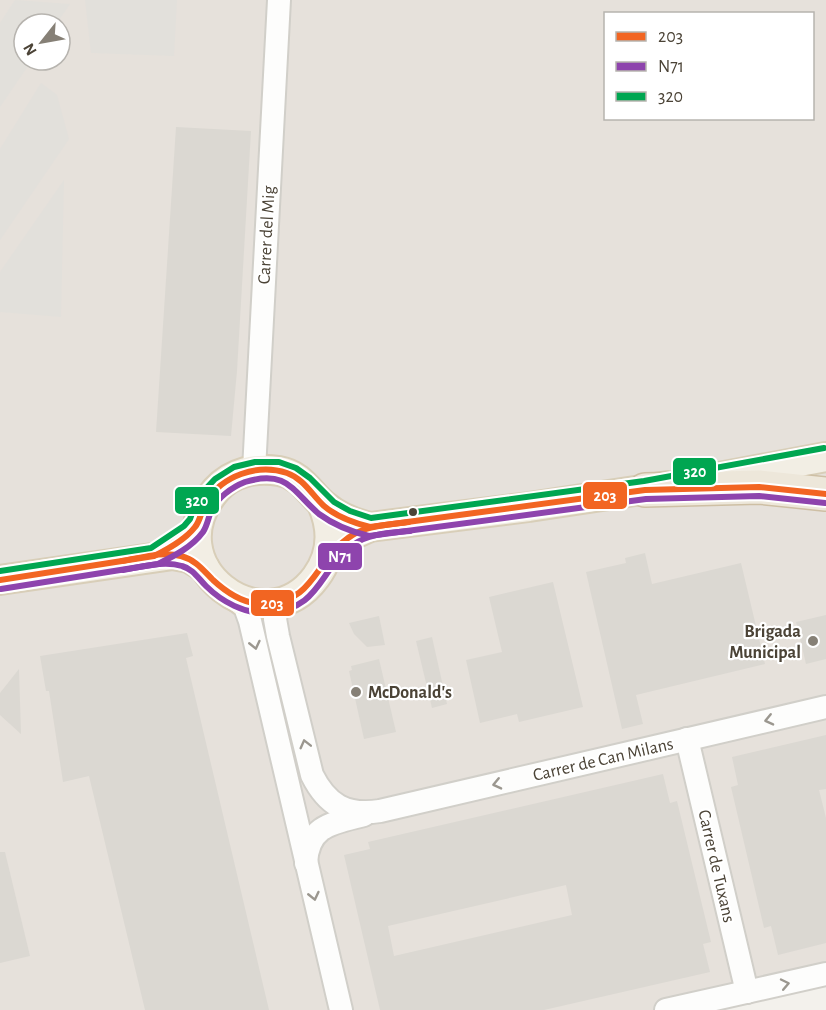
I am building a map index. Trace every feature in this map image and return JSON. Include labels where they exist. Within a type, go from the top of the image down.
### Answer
[{"type":"highway","points":[[645,490],[759,487],[826,494]]},
{"type":"main road","points":[[328,555],[348,537],[370,527],[645,490],[826,457]]},
{"type":"main road","points":[[254,470],[286,473],[307,485],[322,504],[329,522],[330,545],[324,567],[310,585],[289,599],[267,604],[251,603],[230,595],[213,580],[205,568],[200,557],[198,524],[206,503],[221,484],[231,478],[254,470]]},
{"type":"main road","points":[[322,504],[346,519],[370,527]]},
{"type":"main road","points":[[156,556],[198,524]]},
{"type":"main road","points":[[0,580],[173,555],[189,558],[205,568]]},
{"type":"street","name":"Carrer del Mig","points":[[254,470],[279,0]]},
{"type":"street","points":[[0,588],[36,575]]},
{"type":"street","name":"Carrer de Can Milans","points":[[298,594],[277,609],[275,619],[312,775],[319,788],[338,807],[364,813],[380,811]]},
{"type":"street","name":"Carrer de Can Milans","points":[[230,595],[245,607],[250,621],[340,1010]]},
{"type":"street","name":"Carrer de Can Milans","points":[[306,864],[307,848],[314,836],[328,825],[826,707]]},
{"type":"street","name":"Carrer de Tuxans","points":[[687,739],[747,992]]},
{"type":"street","name":"Carrer de Can Milans","points":[[292,802],[300,807],[310,805],[312,775]]},
{"type":"street","points":[[666,1010],[826,975]]},
{"type":"shaded area","points":[[0,0],[826,0],[826,985],[716,1010],[0,1010]]},
{"type":"shaded area","points":[[15,0],[70,4],[64,12],[12,12],[12,72],[24,72],[0,107],[0,23]]},
{"type":"shaded area","points":[[85,0],[177,0],[174,56],[91,53]]},
{"type":"shaded area","points":[[41,83],[57,95],[69,139],[0,240],[0,149]]},
{"type":"shaded area","points":[[64,180],[61,317],[0,312],[0,272]]},
{"type":"building","points":[[176,127],[251,131],[231,436],[156,432]]},
{"type":"building","points":[[645,553],[652,584],[741,563],[765,664],[636,695],[643,724],[622,729],[586,572],[626,563],[625,558]]},
{"type":"building","points":[[553,582],[583,707],[519,722],[517,714],[480,723],[466,660],[502,652],[489,597]]},
{"type":"building","name":"Brigada Municipal","points":[[826,615],[826,659],[806,664],[796,622]]},
{"type":"building","points":[[379,616],[385,645],[367,647],[354,634],[349,623]]},
{"type":"building","points":[[187,633],[193,656],[186,658],[269,1010],[145,1010],[89,776],[63,782],[49,691],[46,691],[40,656]]},
{"type":"building","points":[[432,637],[447,704],[432,708],[416,641]]},
{"type":"building","points":[[379,659],[396,732],[364,739],[349,671],[352,670],[351,666]]},
{"type":"building","points":[[19,669],[21,734],[0,715],[0,693]]},
{"type":"building","points":[[826,735],[826,789],[819,790],[826,818],[826,943],[778,955],[771,926],[764,928],[731,787],[738,785],[732,757]]},
{"type":"building","points":[[663,774],[670,803],[677,801],[711,942],[703,944],[710,972],[544,1010],[380,1010],[344,855],[370,849],[368,842]],"holes":[[[566,885],[572,915],[394,956],[388,926]]]},
{"type":"building","points":[[0,852],[5,852],[30,956],[0,963]]},
{"type":"transit line","name":"320","points":[[0,571],[151,548],[184,526],[190,519],[198,497],[215,479],[234,467],[255,462],[279,462],[296,468],[310,478],[334,502],[350,511],[371,518],[644,481],[824,448]]},
{"type":"transit line","name":"203","points":[[0,580],[154,556],[176,544],[191,532],[199,521],[206,502],[221,485],[252,471],[276,470],[287,473],[303,483],[329,510],[358,524],[370,527],[645,490],[759,487],[826,494]]},
{"type":"transit line","name":"N71","points":[[1,589],[158,564],[182,551],[199,537],[214,506],[225,494],[245,482],[259,479],[271,478],[288,485],[325,518],[343,528],[369,536],[646,499],[759,496],[825,503]]},
{"type":"transit line","name":"203","points":[[122,561],[159,555],[181,556],[195,563],[218,585],[244,600],[259,604],[282,602],[304,588],[337,547],[348,538],[362,530],[377,526],[409,522]]},
{"type":"transit line","name":"N71","points":[[123,570],[160,564],[186,567],[212,592],[227,602],[242,609],[267,613],[285,610],[299,604],[318,587],[342,555],[359,541],[380,534],[410,531]]},
{"type":"place","name":"Brigada Municipal","points":[[813,641]]},
{"type":"place","name":"McDonald's","points":[[356,692]]}]
